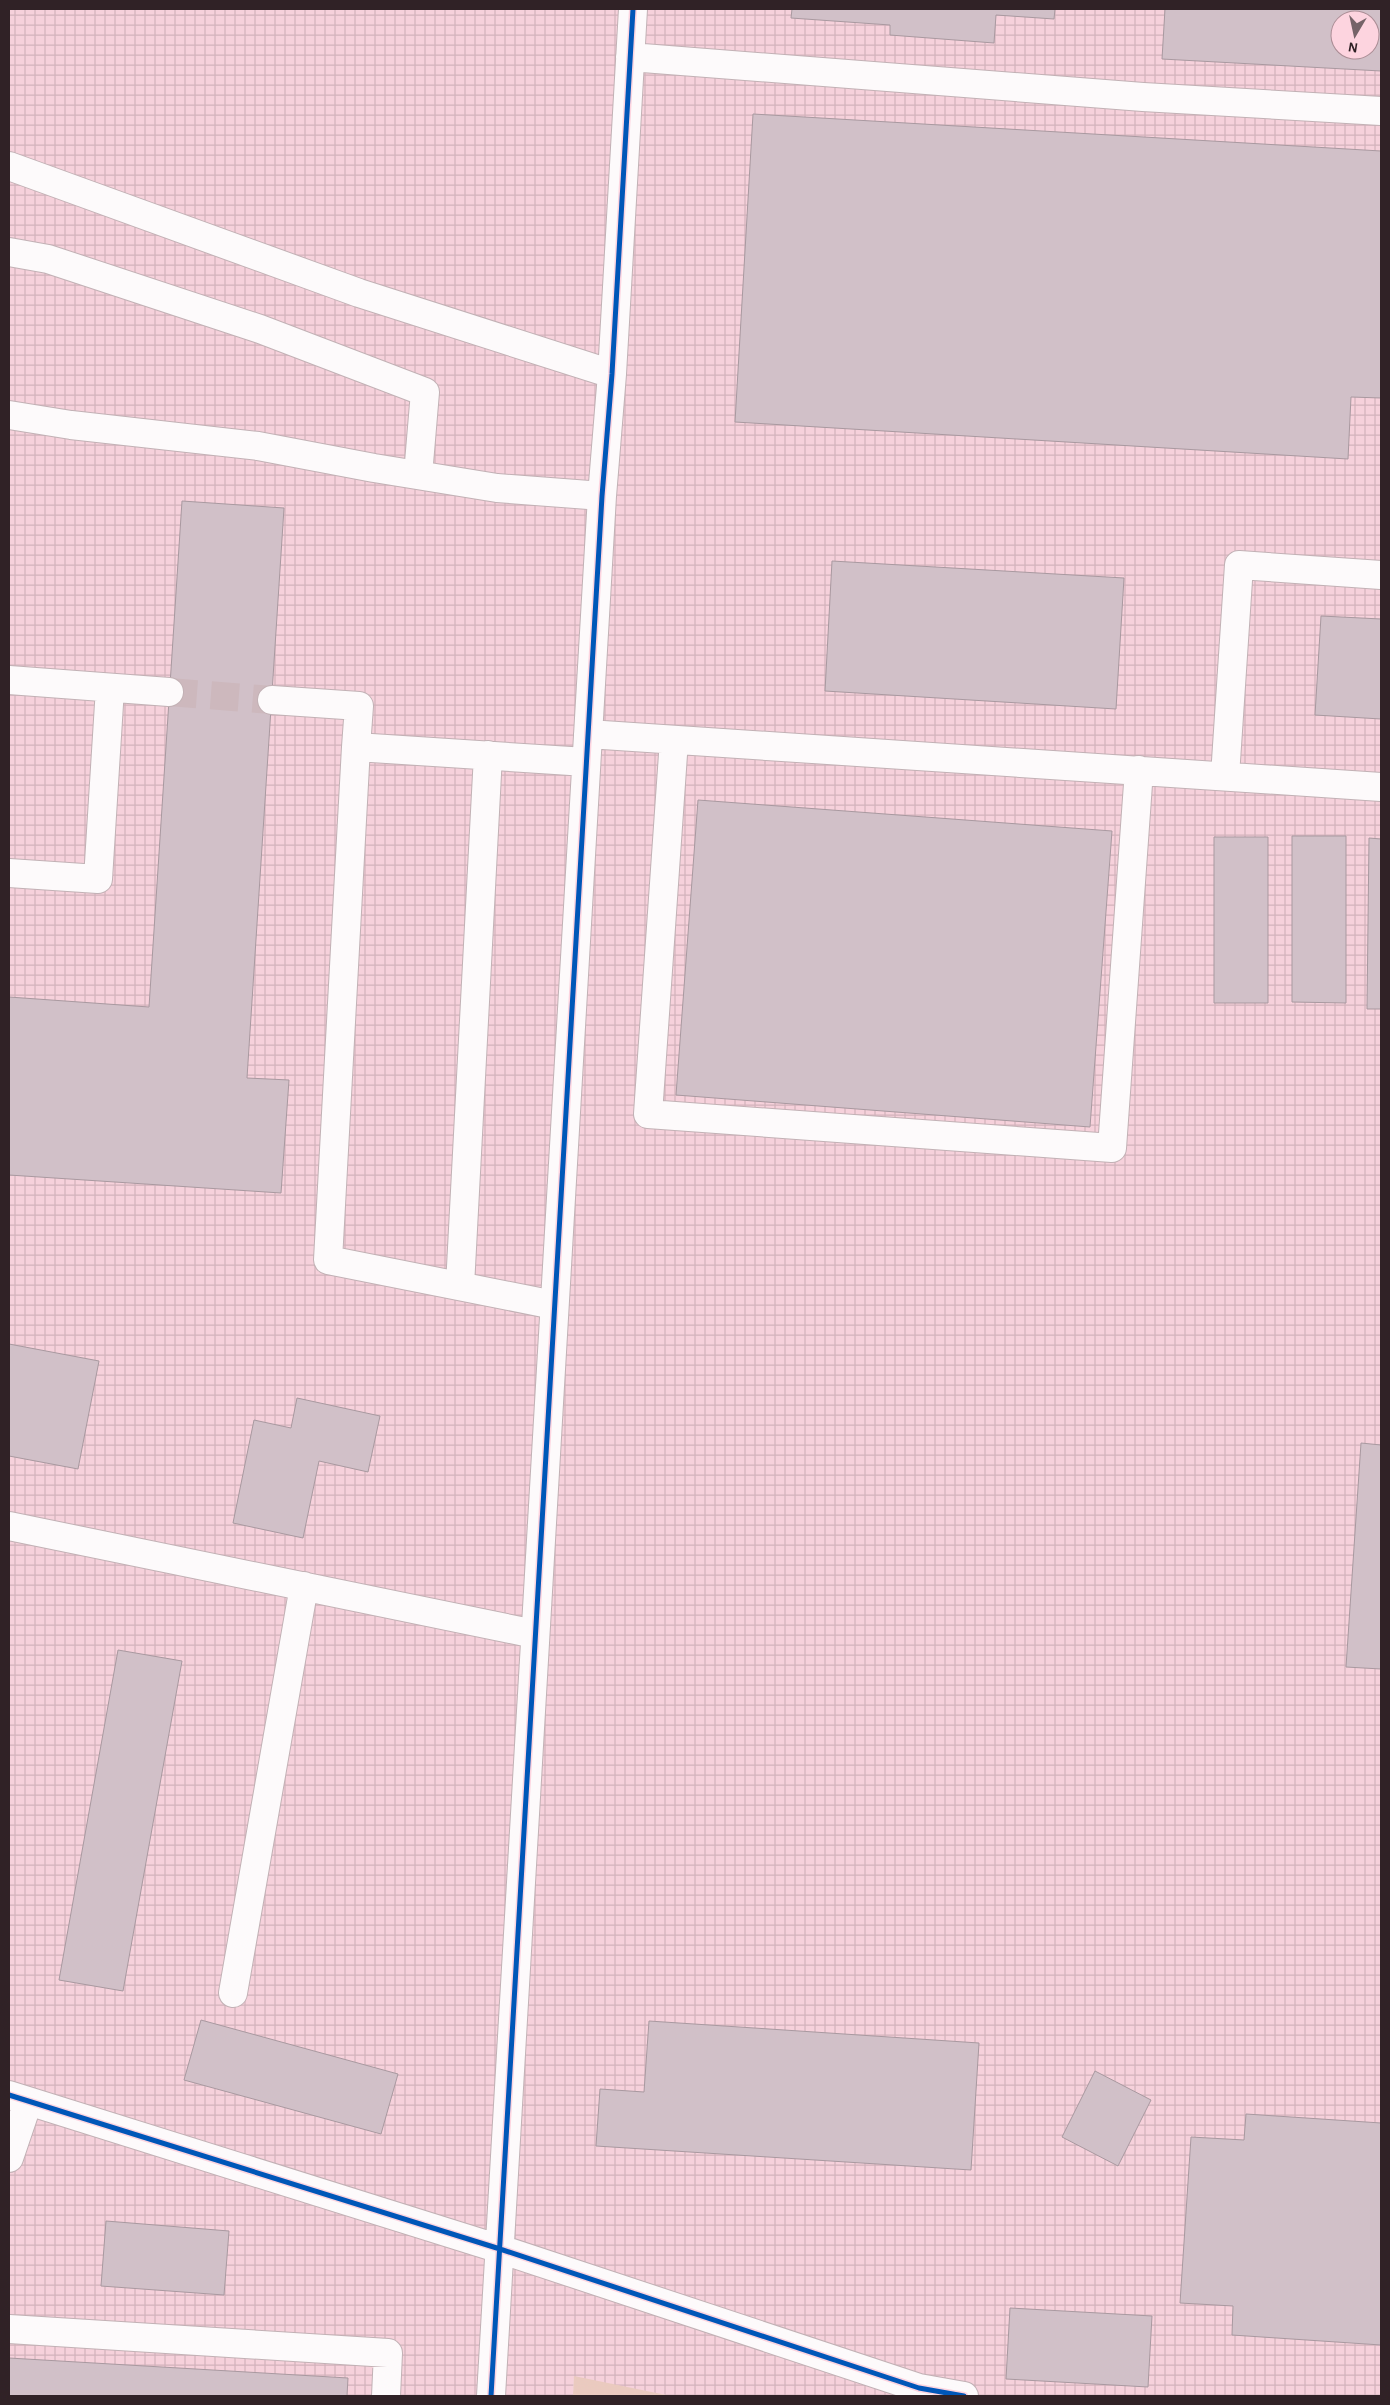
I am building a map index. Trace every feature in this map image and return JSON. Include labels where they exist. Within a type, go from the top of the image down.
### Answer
[{"type":"street","points":[[492,2396],[586,762],[602,496],[612,374],[633,9]]},
{"type":"street","points":[[630,57],[1144,97],[1381,111]]},
{"type":"street","points":[[9,166],[359,293],[612,374]]},
{"type":"street","points":[[9,252],[48,259],[260,329],[425,392],[418,476]]},
{"type":"street","points":[[9,415],[71,425],[258,446],[418,476],[497,488],[602,496]]},
{"type":"street","points":[[1225,776],[1239,565],[1381,575]]},
{"type":"street","points":[[9,680],[169,692]]},
{"type":"street","points":[[9,873],[98,879],[110,688]]},
{"type":"street","points":[[272,700],[359,706],[328,1260],[554,1305]]},
{"type":"street","points":[[588,734],[1381,787]]},
{"type":"street","points":[[674,740],[648,1114],[1112,1148],[1139,770]]},
{"type":"street","points":[[356,748],[586,762]]},
{"type":"street","points":[[460,1286],[488,756]]},
{"type":"street","points":[[9,1526],[535,1634]]},
{"type":"street","points":[[233,1993],[304,1586]]},
{"type":"street","points":[[9,2158],[18,2098],[500,2249],[919,2388],[964,2396]]},
{"type":"street","points":[[9,2329],[388,2353],[386,2396]]},
{"type":"shaded area","points":[[9,9],[1381,9],[1381,2396],[671,2396],[574,2377],[573,2396],[9,2396]]},
{"type":"shaded area","points":[[574,2376],[671,2396],[573,2396]]},
{"type":"building","points":[[792,9],[1055,9],[1054,19],[996,15],[994,43],[890,35],[890,25],[791,18]]},
{"type":"building","points":[[1165,9],[1381,9],[1381,71],[1162,59]]},
{"type":"building","points":[[753,114],[1381,151],[1381,398],[1351,397],[1348,459],[735,422]]},
{"type":"building","points":[[182,501],[284,508],[247,1078],[289,1080],[281,1193],[9,1175],[9,997],[149,1007]]},
{"type":"building","points":[[832,561],[1124,578],[1116,709],[825,691]]},
{"type":"building","points":[[1321,616],[1381,619],[1381,719],[1315,715]]},
{"type":"building","points":[[698,800],[1112,831],[1090,1127],[676,1095]]},
{"type":"building","points":[[1292,836],[1346,836],[1346,1003],[1292,1002]]},
{"type":"building","points":[[1214,837],[1268,837],[1268,1003],[1214,1003]]},
{"type":"building","points":[[1369,838],[1381,839],[1381,1009],[1367,1009]]},
{"type":"building","points":[[9,1344],[99,1361],[78,1469],[9,1456]]},
{"type":"building","points":[[297,1398],[380,1416],[368,1472],[319,1461],[303,1538],[233,1523],[254,1420],[291,1428]]},
{"type":"building","points":[[1361,1443],[1381,1445],[1381,1669],[1346,1667]]},
{"type":"building","points":[[118,1650],[182,1661],[123,1991],[59,1980]]},
{"type":"building","points":[[201,2020],[398,2074],[381,2134],[184,2080]]},
{"type":"building","points":[[649,2021],[979,2043],[971,2170],[596,2146],[600,2089],[644,2092]]},
{"type":"building","points":[[1095,2071],[1151,2100],[1118,2166],[1062,2137]]},
{"type":"building","points":[[1246,2114],[1381,2123],[1381,2345],[1232,2335],[1233,2306],[1180,2303],[1191,2137],[1244,2140]]},
{"type":"building","points":[[106,2221],[229,2231],[224,2295],[101,2286]]},
{"type":"building","points":[[1010,2308],[1152,2316],[1148,2387],[1006,2379]]},
{"type":"building","points":[[9,2358],[348,2378],[347,2396],[9,2396]]},
{"type":"tunnel","points":[[169,692],[272,700]]},
{"type":"cycle path","points":[[491,2396],[602,496],[612,374],[633,9]]},
{"type":"cycle path","points":[[9,2095],[500,2249],[919,2388],[964,2396]]}]
